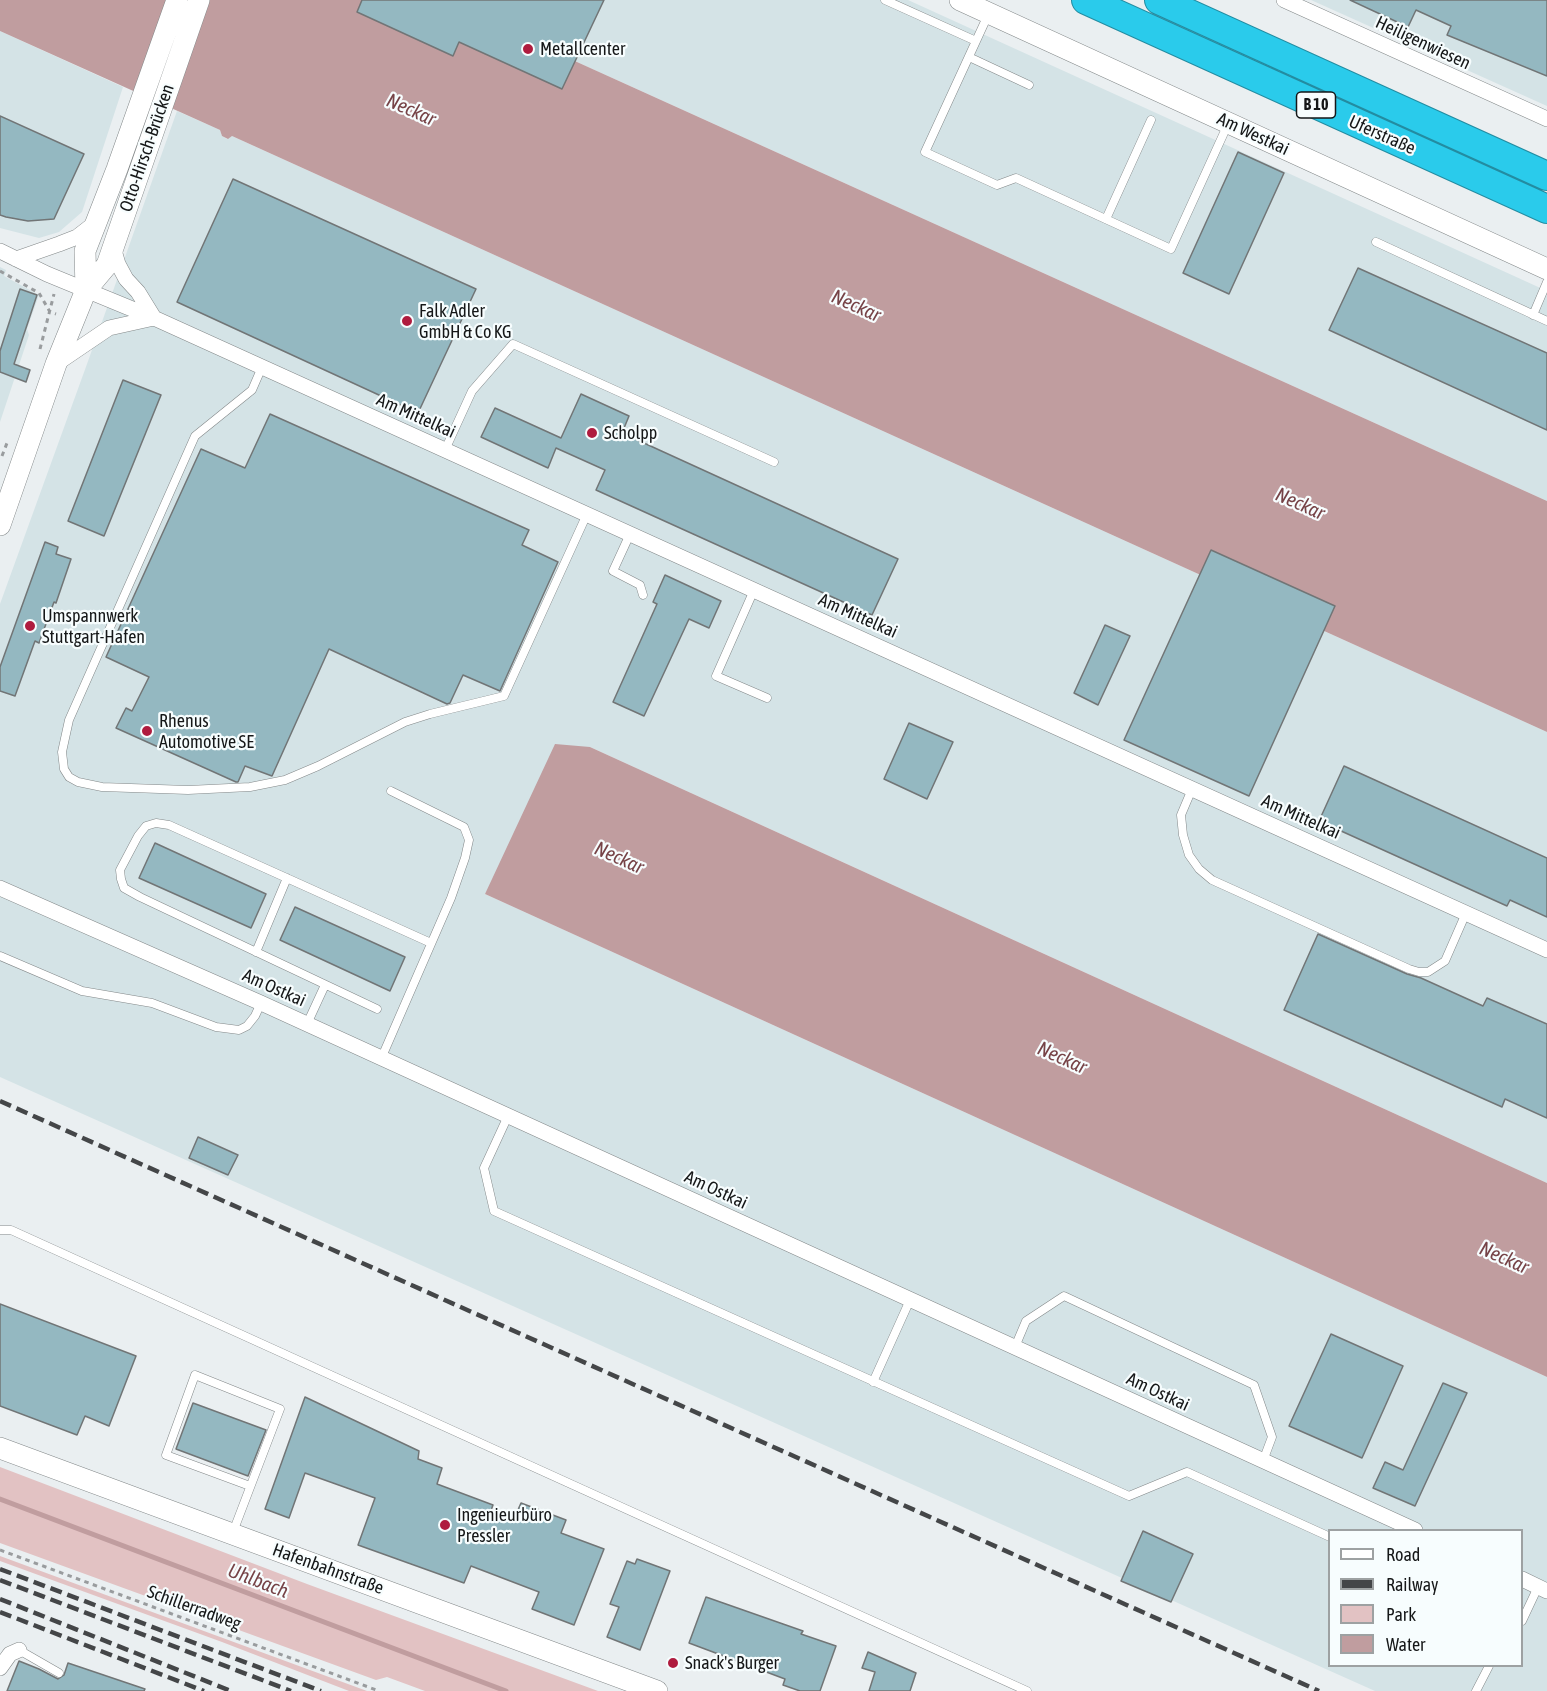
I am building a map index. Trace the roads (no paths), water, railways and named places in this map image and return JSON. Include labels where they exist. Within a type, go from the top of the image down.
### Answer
[{"type":"highway","name":"Uferstraße","points":[[1086,0],[1547,209]]},
{"type":"highway","name":"Uferstraße","points":[[1159,0],[1547,176]]},
{"type":"main road","name":"Otto-Hirsch-Brücken","points":[[86,290],[85,251],[117,169],[177,0]]},
{"type":"main road","name":"Otto-Hirsch-Brücken","points":[[0,525],[47,361],[86,290],[107,265],[199,0]]},
{"type":"main road","name":"Am Westkai","points":[[960,0],[1547,269]]},
{"type":"main road","name":"Hafenbahnstraße","points":[[0,1448],[657,1691]]},
{"type":"street","name":"Heiligenwiesen","points":[[1284,0],[1547,119]]},
{"type":"street","points":[[16,258],[77,237],[96,222]]},
{"type":"street","points":[[47,361],[109,328],[154,318],[138,292],[126,279],[113,247]]},
{"type":"street","name":"Am Mittelkai","points":[[0,251],[57,278],[154,318],[1547,950]]},
{"type":"street","name":"Am Ostkai","points":[[0,888],[307,1024],[1413,1529]]},
{"type":"street","points":[[1523,1580],[1542,1589]]},
{"type":"street","points":[[0,1668],[10,1654],[19,1650]]},
{"type":"lane","points":[[885,0],[976,41]]},
{"type":"lane","points":[[988,13],[926,152],[997,185],[1017,178],[1171,249],[1228,123]]},
{"type":"lane","points":[[969,57],[1029,84]]},
{"type":"lane","points":[[1106,219],[1151,120]]},
{"type":"lane","points":[[1376,242],[1547,321]]},
{"type":"lane","points":[[1533,315],[1547,282]]},
{"type":"lane","points":[[445,450],[472,391],[513,344],[774,462]]},
{"type":"lane","points":[[262,367],[252,390],[195,436],[190,447],[69,720],[62,752],[64,769],[69,777],[78,782],[102,786],[188,790],[250,787],[285,780],[405,722],[504,696],[587,514]]},
{"type":"lane","points":[[630,534],[613,572],[640,585],[643,595]]},
{"type":"lane","points":[[754,590],[716,676],[767,698]]},
{"type":"lane","points":[[1192,789],[1181,815],[1183,835],[1189,855],[1199,869],[1212,880],[1419,972],[1428,972],[1445,961],[1466,913]]},
{"type":"lane","points":[[381,1059],[451,898],[469,840],[464,827],[391,791]]},
{"type":"lane","points":[[377,1010],[124,888],[120,870],[138,836],[146,826],[156,823],[169,825],[431,943]]},
{"type":"lane","points":[[256,952],[287,878]]},
{"type":"lane","points":[[0,956],[82,991],[153,1003],[216,1027],[239,1030],[247,1026],[261,1004]]},
{"type":"lane","points":[[307,1024],[325,985]]},
{"type":"lane","points":[[508,1116],[484,1167],[494,1211],[1129,1496],[1187,1472],[1328,1537]]},
{"type":"lane","points":[[0,1230],[11,1230],[1027,1691]]},
{"type":"lane","points":[[1015,1347],[1026,1321],[1064,1296],[1254,1385],[1272,1437],[1263,1461]]},
{"type":"lane","points":[[873,1382],[910,1300]]},
{"type":"lane","points":[[232,1534],[280,1409],[195,1376],[166,1455],[250,1486]]},
{"type":"lane","points":[[1523,1618],[1542,1589]]},
{"type":"lane","points":[[19,1650],[59,1673]]},
{"type":"lane","points":[[1476,1691],[1488,1667]]},
{"type":"water","name":"Neckar","points":[[0,0],[440,0],[1547,501],[1547,732],[232,136],[228,139],[222,136],[220,130],[0,31]]},
{"type":"water","name":"Neckar","points":[[555,744],[590,747],[1547,1183],[1547,1377],[485,894]]},
{"type":"waterway","name":"Uhlbach","points":[[0,1499],[506,1691]]},
{"type":"railway","points":[[0,1101],[1319,1691]]},
{"type":"railway","points":[[0,1569],[321,1691]]},
{"type":"railway","points":[[0,1580],[291,1691]]},
{"type":"railway","points":[[0,1599],[231,1691]]},
{"type":"railway","points":[[0,1612],[204,1691]]},
{"type":"place","name":"Metallcenter","points":[[528,49]]},
{"type":"place","name":"Falk Adler GmbH & Co KG","points":[[407,321]]},
{"type":"place","name":"Scholpp","points":[[592,433]]},
{"type":"place","name":"Umspannwerk Stuttgart-Hafen","points":[[30,626]]},
{"type":"place","name":"Rhenus Automotive SE","points":[[147,731]]},
{"type":"place","name":"Ingenieurbüro Pressler","points":[[445,1525]]},
{"type":"place","name":"Snack's Burger","points":[[673,1663]]}]
